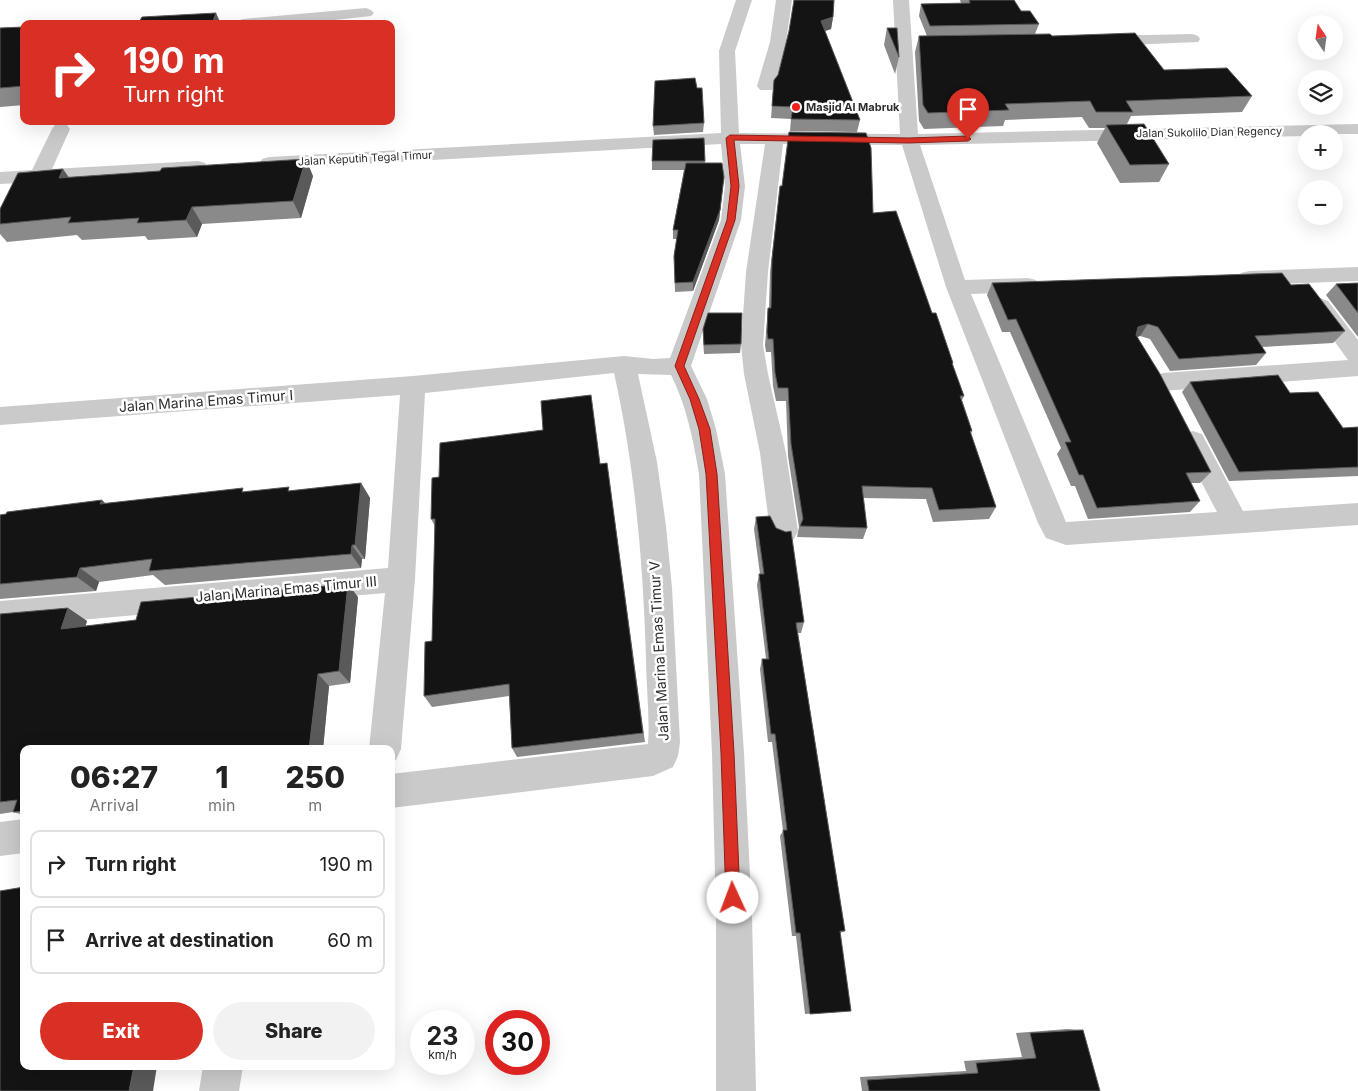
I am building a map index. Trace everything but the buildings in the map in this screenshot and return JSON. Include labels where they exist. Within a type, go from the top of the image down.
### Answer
[{"type":"street","points":[[736,1091],[734,916],[730,801],[712,474],[704,429],[680,366],[731,220],[735,186],[730,138],[727,51],[744,0]]},
{"type":"street","points":[[766,86],[778,42],[784,0]]},
{"type":"street","points":[[901,0],[911,44],[909,140],[957,287],[1046,510],[1056,530],[1066,534],[1358,514]]},
{"type":"street","points":[[286,20],[293,7]]},
{"type":"street","points":[[296,20],[366,13]]},
{"type":"street","points":[[1083,41],[1192,39]]},
{"type":"street","name":"Jalan Sukolilo Dian Regency","points":[[730,138],[909,140],[1358,128]]},
{"type":"street","points":[[39,176],[61,129]]},
{"type":"street","name":"Jalan Keputih Tegal Timur","points":[[246,165],[730,138]]},
{"type":"street","points":[[775,138],[758,272],[752,345],[756,374],[773,453],[784,530]]},
{"type":"street","points":[[0,178],[217,166]]},
{"type":"street","points":[[1230,279],[1358,274]]},
{"type":"street","points":[[1298,277],[1358,357]]},
{"type":"street","points":[[957,287],[1045,284]]},
{"type":"street","points":[[1149,360],[1172,400],[1235,522]]},
{"type":"street","name":"Jalan Marina Emas Timur I","points":[[0,416],[413,385],[624,364],[653,367],[680,366]]},
{"type":"street","name":"Jalan Marina Emas Timur V","points":[[395,791],[653,760],[662,756],[664,742],[658,594],[650,495],[635,410],[624,364]]},
{"type":"street","points":[[1172,400],[1358,368]]},
{"type":"street","points":[[385,745],[401,579],[413,385]]},
{"type":"street","name":"Jalan Marina Emas Timur III","points":[[0,614],[401,579]]},
{"type":"street","points":[[0,839],[20,836]]},
{"type":"street","points":[[219,1091],[222,1070]]},
{"type":"place","name":"Masjid Al Mabruk","points":[[796,107]]},
{"type":"route","points":[[733,898],[728,753],[712,474],[704,429],[680,366],[731,220],[735,186],[730,138],[968,139]]}]
